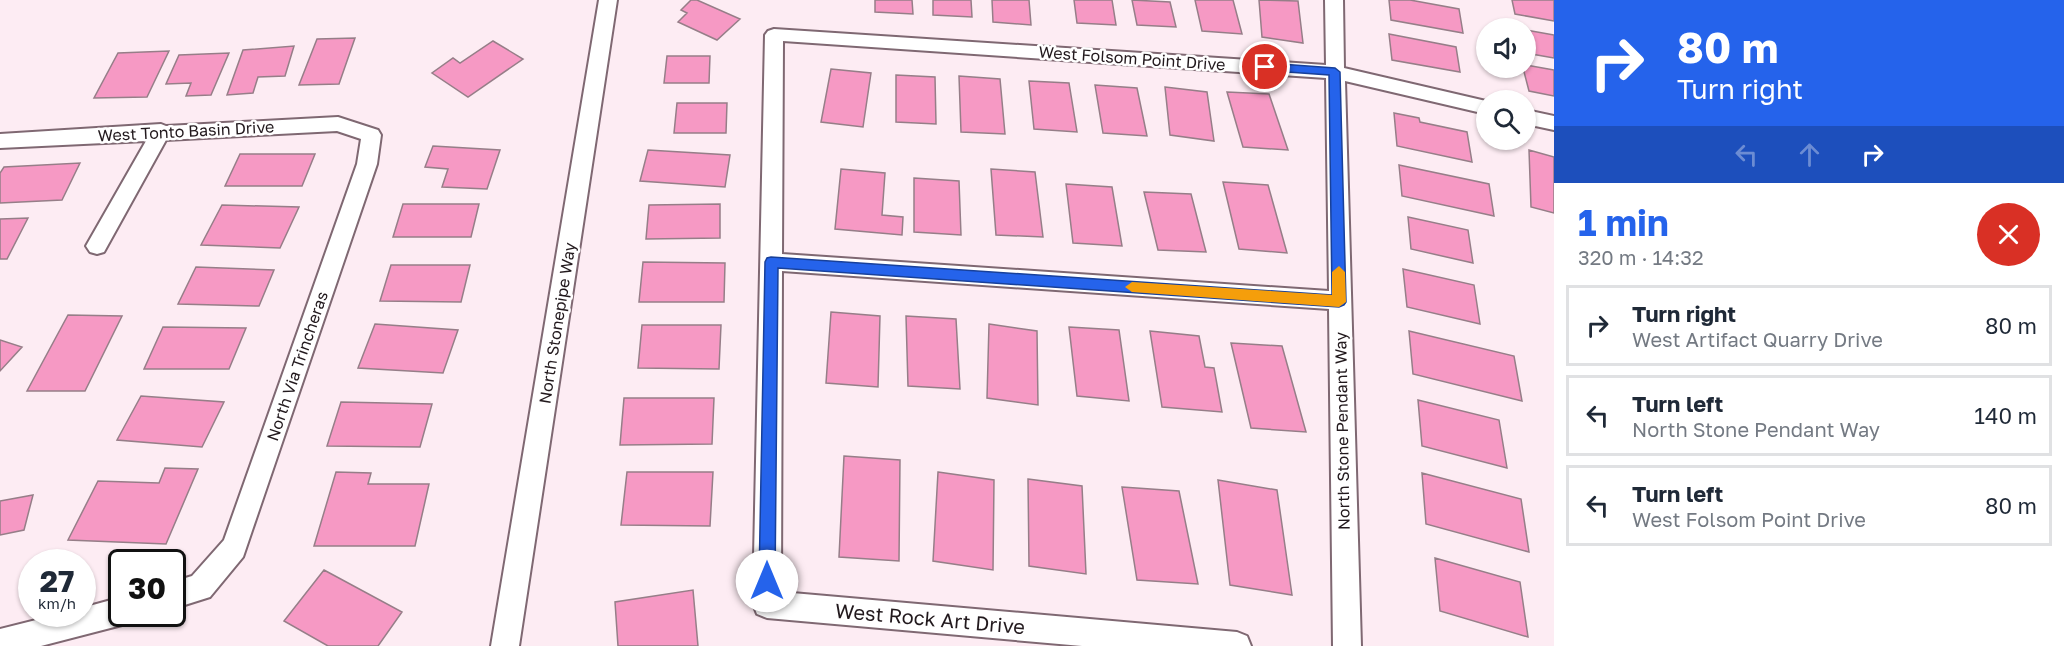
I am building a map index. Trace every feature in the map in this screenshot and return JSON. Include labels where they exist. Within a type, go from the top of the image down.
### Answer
[{"type":"street","name":"North Stonepipe Way","points":[[505,646],[608,0]]},
{"type":"street","name":"North Stone Pendant Way","points":[[1334,0],[1347,646]]},
{"type":"street","name":"West Folsom Point Drive","points":[[771,262],[774,35],[1335,72],[1476,105]]},
{"type":"street","points":[[1536,119],[1554,123]]},
{"type":"street","name":"West Tonto Basin Drive","points":[[0,141],[161,131],[338,124],[371,135]]},
{"type":"street","points":[[97,246],[161,131]]},
{"type":"street","name":"North Via Trincheras","points":[[186,592],[200,587],[234,548],[367,164],[371,135]]},
{"type":"street","points":[[771,262],[1339,302]]},
{"type":"street","name":"West Rock Art Drive","points":[[771,262],[767,604],[1064,638],[1237,646]]},
{"type":"street","points":[[0,643],[108,615]]},
{"type":"building","points":[[691,0],[697,0],[740,19],[717,40],[678,22],[687,13],[681,10]]},
{"type":"building","points":[[875,0],[912,0],[913,14],[875,12]]},
{"type":"building","points":[[933,0],[971,0],[972,17],[933,15]]},
{"type":"building","points":[[992,0],[1029,0],[1031,25],[993,22]]},
{"type":"building","points":[[1074,0],[1112,0],[1116,25],[1077,23]]},
{"type":"building","points":[[1132,0],[1170,2],[1176,27],[1137,25]]},
{"type":"building","points":[[1195,0],[1233,0],[1242,34],[1202,31]]},
{"type":"building","points":[[1259,0],[1298,1],[1303,43],[1262,37]]},
{"type":"building","points":[[1389,0],[1410,0],[1459,9],[1463,33],[1391,20]]},
{"type":"building","points":[[1512,0],[1554,0],[1554,21],[1515,14]]},
{"type":"building","points":[[1536,32],[1554,35],[1554,58],[1536,55]]},
{"type":"building","points":[[1389,34],[1456,47],[1460,72],[1392,60]]},
{"type":"building","points":[[355,38],[339,84],[299,85],[317,39]]},
{"type":"building","points":[[493,41],[523,59],[468,97],[432,73],[453,58],[460,63]]},
{"type":"building","points":[[294,46],[285,76],[258,77],[253,93],[227,95],[243,50]]},
{"type":"building","points":[[169,51],[147,97],[94,98],[118,53]]},
{"type":"building","points":[[229,53],[211,95],[186,96],[191,83],[166,84],[179,55]]},
{"type":"building","points":[[667,56],[710,56],[709,83],[664,83]]},
{"type":"building","points":[[1536,67],[1554,70],[1554,96],[1529,90],[1526,78],[1536,78]]},
{"type":"building","points":[[831,69],[871,73],[863,127],[821,122]]},
{"type":"building","points":[[896,75],[935,77],[936,124],[896,122]]},
{"type":"building","points":[[959,76],[1000,79],[1005,134],[961,132]]},
{"type":"building","points":[[1029,81],[1069,83],[1077,132],[1034,129]]},
{"type":"building","points":[[1095,85],[1137,88],[1147,136],[1103,133]]},
{"type":"building","points":[[1165,87],[1207,92],[1214,141],[1170,135]]},
{"type":"building","points":[[1227,92],[1269,94],[1288,150],[1243,147]]},
{"type":"building","points":[[677,103],[727,103],[726,133],[674,133]]},
{"type":"building","points":[[1394,113],[1419,118],[1420,122],[1467,132],[1472,162],[1397,146]]},
{"type":"building","points":[[433,146],[500,150],[487,189],[442,187],[448,169],[425,167]]},
{"type":"building","points":[[648,150],[730,155],[725,187],[640,181]]},
{"type":"building","points":[[1529,150],[1554,157],[1554,213],[1531,207]]},
{"type":"building","points":[[240,154],[315,154],[302,186],[225,186]]},
{"type":"building","points":[[80,163],[62,200],[0,203],[0,173],[4,167]]},
{"type":"building","points":[[1399,165],[1489,184],[1494,216],[1402,196]]},
{"type":"building","points":[[841,169],[885,173],[882,215],[903,217],[902,235],[835,229]]},
{"type":"building","points":[[991,169],[1035,172],[1043,237],[996,235]]},
{"type":"building","points":[[914,178],[959,181],[961,235],[914,232]]},
{"type":"building","points":[[1223,182],[1268,185],[1287,253],[1239,249]]},
{"type":"building","points":[[1066,184],[1112,187],[1122,246],[1073,243]]},
{"type":"building","points":[[1144,192],[1191,194],[1206,252],[1158,250]]},
{"type":"building","points":[[403,204],[479,204],[471,237],[393,237]]},
{"type":"building","points":[[720,204],[720,238],[646,239],[649,205]]},
{"type":"building","points":[[222,205],[299,207],[280,248],[201,245]]},
{"type":"building","points":[[1408,217],[1468,230],[1473,263],[1411,249]]},
{"type":"building","points":[[28,218],[7,259],[0,259],[0,219]]},
{"type":"building","points":[[643,262],[725,263],[724,302],[639,302]]},
{"type":"building","points":[[391,265],[470,265],[461,302],[380,301]]},
{"type":"building","points":[[196,267],[274,270],[259,306],[178,304]]},
{"type":"building","points":[[1403,269],[1474,285],[1480,324],[1407,307]]},
{"type":"building","points":[[831,312],[880,316],[878,387],[826,383]]},
{"type":"building","points":[[68,315],[122,316],[85,391],[27,391]]},
{"type":"building","points":[[906,316],[956,319],[960,389],[908,386]]},
{"type":"building","points":[[375,324],[458,330],[443,373],[358,368]]},
{"type":"building","points":[[989,324],[1037,331],[1038,405],[987,398]]},
{"type":"building","points":[[642,325],[721,325],[719,369],[638,368]]},
{"type":"building","points":[[163,327],[246,328],[229,369],[144,369]]},
{"type":"building","points":[[1069,327],[1119,330],[1129,401],[1077,396]]},
{"type":"building","points":[[1150,331],[1199,336],[1205,367],[1214,368],[1222,412],[1162,407]]},
{"type":"building","points":[[1409,331],[1514,356],[1522,401],[1413,374]]},
{"type":"building","points":[[0,340],[22,347],[0,371]]},
{"type":"building","points":[[1231,343],[1282,346],[1306,432],[1251,428]]},
{"type":"building","points":[[141,396],[224,402],[202,447],[117,440]]},
{"type":"building","points":[[624,398],[714,398],[712,444],[620,445]]},
{"type":"building","points":[[1418,400],[1499,420],[1507,468],[1422,446]]},
{"type":"building","points":[[341,402],[432,404],[420,447],[327,446]]},
{"type":"building","points":[[844,456],[900,460],[899,561],[839,557]]},
{"type":"building","points":[[165,468],[198,469],[166,544],[68,540],[98,481],[159,483]]},
{"type":"building","points":[[336,472],[371,473],[368,484],[429,484],[415,546],[314,546]]},
{"type":"building","points":[[627,472],[713,472],[710,526],[621,525]]},
{"type":"building","points":[[938,472],[994,480],[993,570],[933,561]]},
{"type":"building","points":[[1422,473],[1521,499],[1529,552],[1426,524]]},
{"type":"building","points":[[1028,479],[1082,486],[1086,574],[1029,566]]},
{"type":"building","points":[[1218,480],[1277,490],[1292,595],[1230,585]]},
{"type":"building","points":[[1122,487],[1179,491],[1198,584],[1137,580]]},
{"type":"building","points":[[33,495],[24,530],[0,535],[0,501]]},
{"type":"building","points":[[1435,558],[1520,582],[1528,637],[1440,611]]},
{"type":"building","points":[[324,570],[402,612],[378,646],[328,646],[284,621]]},
{"type":"building","points":[[693,590],[698,646],[618,646],[615,602]]},
{"type":"slow traffic","points":[[1132,287],[1339,302],[1339,272]]},
{"type":"route","points":[[767,581],[771,262],[1339,302],[1335,72],[1265,67]]}]
